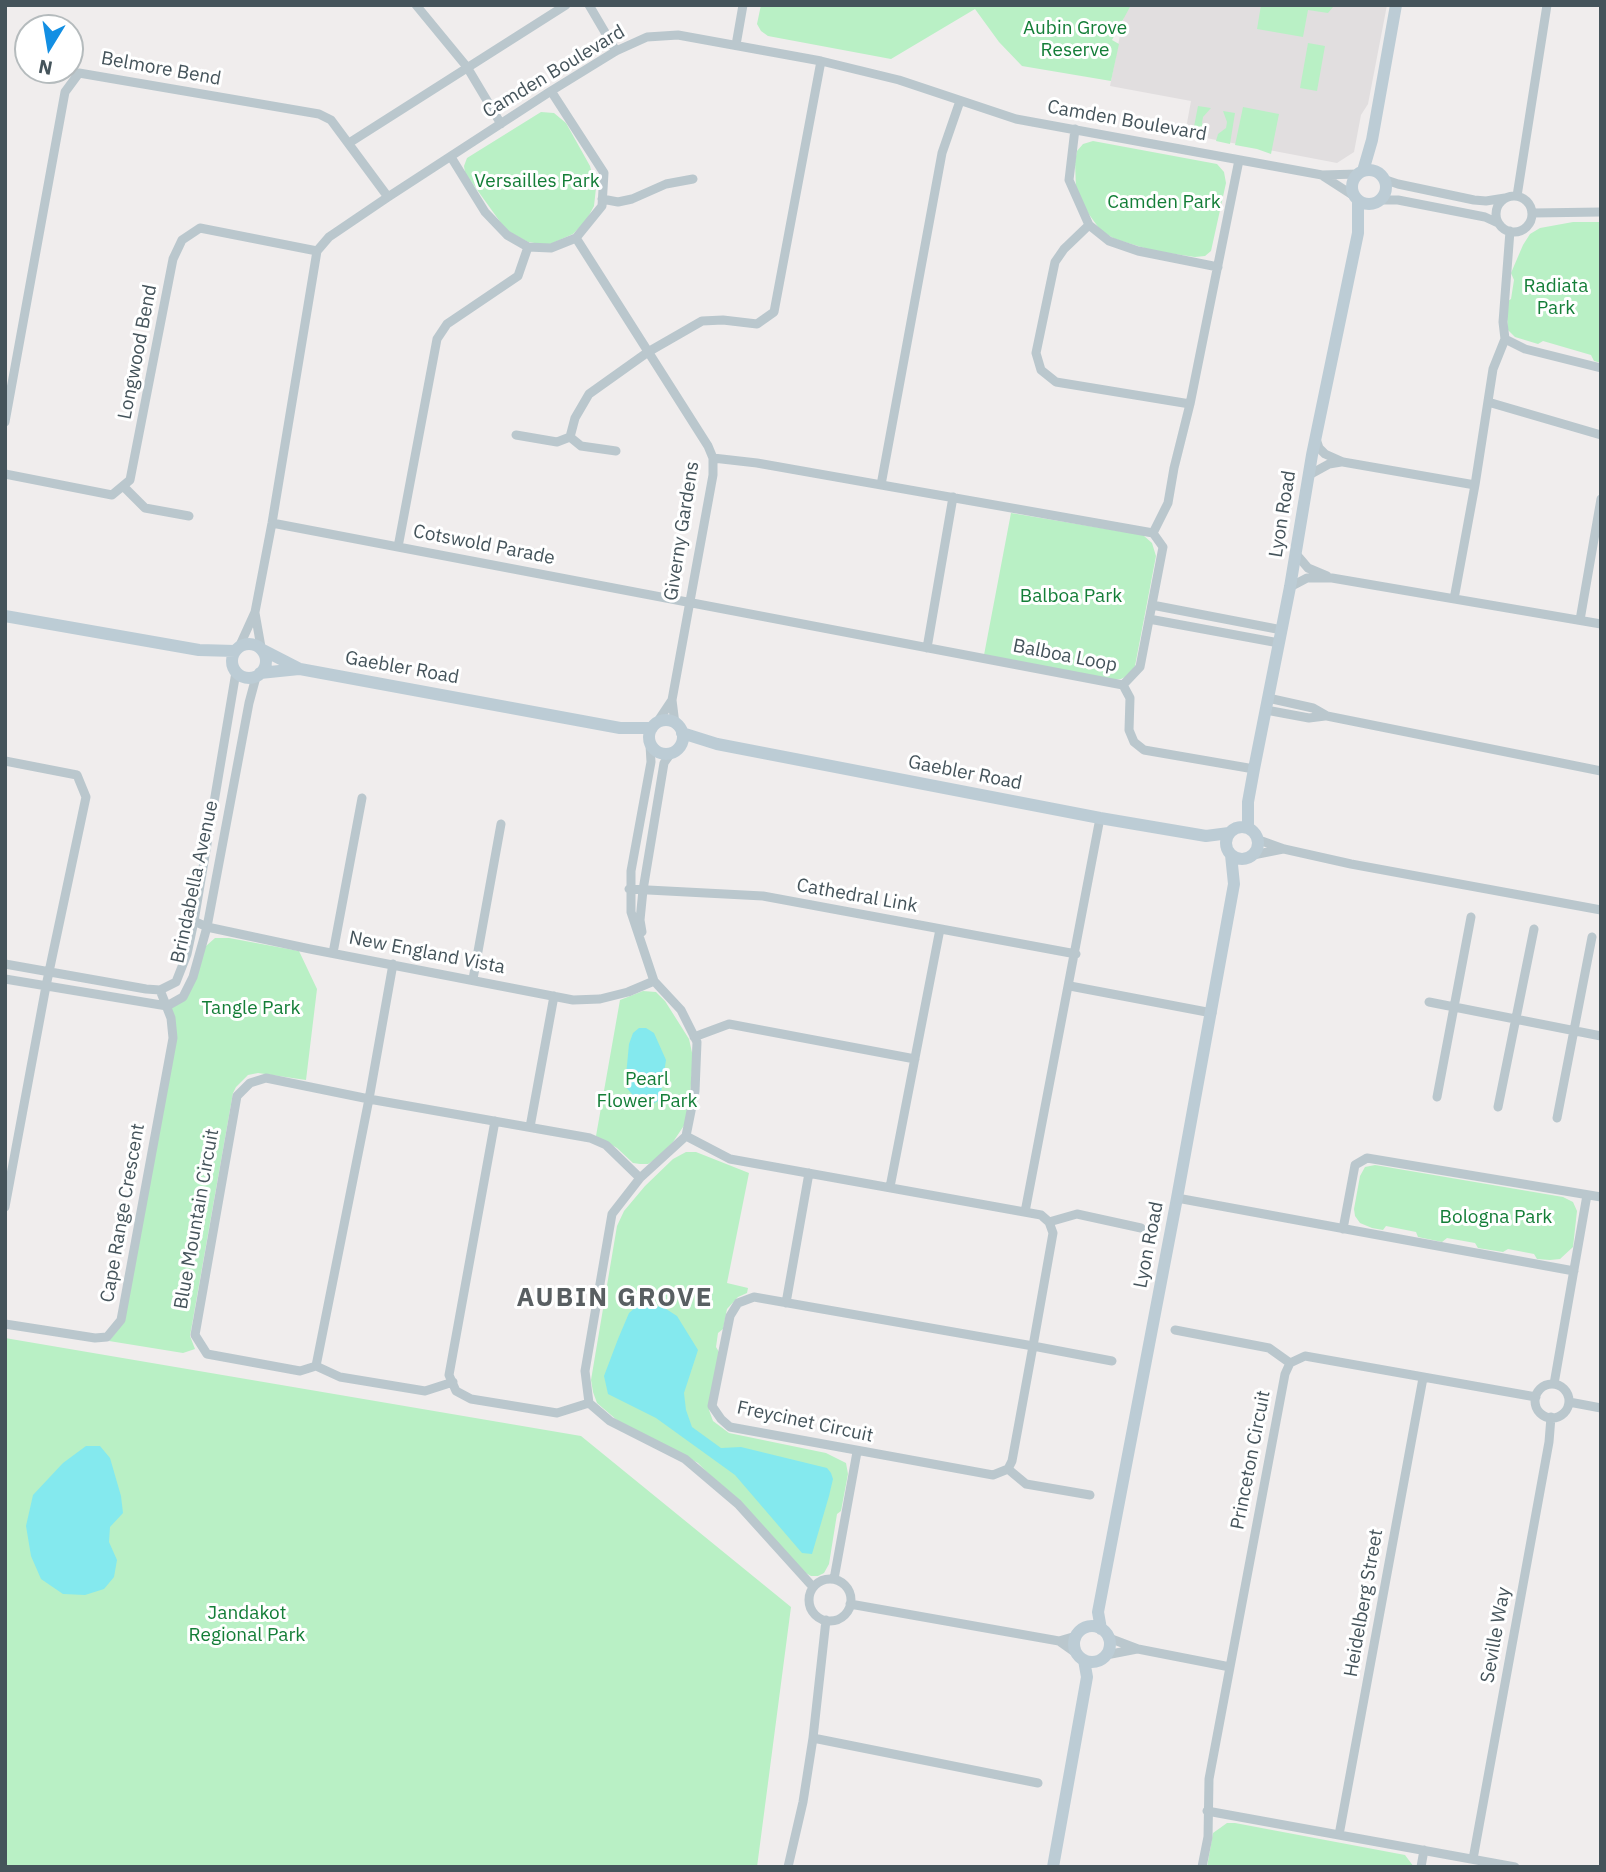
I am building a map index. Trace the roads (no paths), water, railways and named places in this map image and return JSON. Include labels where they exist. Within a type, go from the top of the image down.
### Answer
[{"type":"street","points":[[416,5],[467,67],[501,124]]},
{"type":"street","points":[[349,143],[566,5]]},
{"type":"street","points":[[589,5],[616,51]]},
{"type":"street","points":[[736,45],[743,5]]},
{"type":"street","points":[[1396,5],[1372,140],[1361,173],[1352,184],[1366,200],[1410,202],[1485,217],[1510,232]]},
{"type":"street","points":[[1517,195],[1547,5]]},
{"type":"street","name":"Camden Boulevard","points":[[317,251],[329,237],[387,197],[551,90],[616,51],[647,37],[678,35],[821,61],[899,80],[1016,119],[1322,175],[1361,173]]},
{"type":"street","points":[[570,437],[575,418],[589,394],[648,352],[702,321],[723,320],[757,324],[774,312],[821,61]]},
{"type":"street","name":"Belmore Bend","points":[[5,422],[65,92],[79,73],[318,114],[331,120],[387,197]]},
{"type":"street","points":[[451,157],[485,212],[507,235],[528,247],[551,248],[576,238],[602,206],[604,173],[551,90]]},
{"type":"street","points":[[881,485],[942,153],[961,101]]},
{"type":"street","points":[[1075,129],[1069,180],[1089,225],[1109,241],[1138,251],[1218,267]]},
{"type":"street","points":[[1366,200],[1385,192],[1372,140]]},
{"type":"street","points":[[713,458],[757,463],[1153,533],[1168,503],[1239,160]]},
{"type":"street","points":[[1361,173],[1370,171],[1398,184],[1474,200],[1486,201],[1517,195],[1528,201],[1533,212],[1526,228],[1510,232]]},
{"type":"street","name":"Camden Boulevard","points":[[1322,175],[1366,200]]},
{"type":"street","points":[[602,200],[618,202],[632,199],[666,184],[693,179]]},
{"type":"street","points":[[1499,223],[1496,217],[1497,206],[1505,198]]},
{"type":"street","name":"Lyon Road","points":[[1248,827],[1248,802],[1290,587],[1315,439],[1366,200]]},
{"type":"street","points":[[1533,212],[1601,212]]},
{"type":"street","points":[[1089,225],[1064,249],[1055,262],[1036,353],[1041,370],[1056,382],[1190,404]]},
{"type":"street","name":"Longwood Bend","points":[[123,486],[130,480],[173,259],[182,240],[200,228],[317,251]]},
{"type":"street","points":[[1454,599],[1493,369],[1505,339],[1503,322],[1510,232]]},
{"type":"street","name":"Giverny Gardens","points":[[576,238],[713,458],[713,475],[672,700],[677,739]]},
{"type":"street","points":[[398,547],[437,339],[447,324],[518,276],[528,247]]},
{"type":"street","points":[[255,611],[267,664],[258,675],[244,677],[236,658],[255,611],[317,251]]},
{"type":"street","points":[[1505,339],[1525,349],[1601,368]]},
{"type":"street","points":[[1488,402],[1601,435]]},
{"type":"street","points":[[516,435],[557,442],[570,437]]},
{"type":"street","points":[[570,437],[581,446],[617,451]]},
{"type":"street","points":[[1315,439],[1325,454],[1343,462],[1475,485]]},
{"type":"street","points":[[1309,475],[1329,464],[1343,462]]},
{"type":"street","points":[[5,474],[112,495],[123,486],[145,508],[188,516]]},
{"type":"street","points":[[927,648],[953,497]]},
{"type":"street","points":[[1580,620],[1601,499]]},
{"type":"street","name":"Cotswold Parade","points":[[272,523],[689,603]]},
{"type":"street","name":"Balboa Loop","points":[[689,603],[1123,685],[1140,667],[1163,547],[1153,533]]},
{"type":"street","points":[[1296,554],[1308,568],[1332,578]]},
{"type":"street","points":[[1290,587],[1307,578],[1332,578],[1601,624]]},
{"type":"street","points":[[1152,605],[1282,630]]},
{"type":"street","points":[[5,616],[236,658]]},
{"type":"street","points":[[1149,619],[1279,643]]},
{"type":"street","points":[[236,658],[250,643],[262,649]]},
{"type":"street","name":"Gaebler Road","points":[[262,649],[300,669],[652,734]]},
{"type":"street","name":"Brindabella Avenue","points":[[160,990],[176,982],[187,954],[236,658]]},
{"type":"street","name":"Gaebler Road","points":[[258,675],[300,669]]},
{"type":"street","name":"Brindabella Avenue","points":[[167,1006],[183,997],[207,927],[249,704],[258,675]]},
{"type":"street","points":[[1123,685],[1130,698],[1129,730],[1133,742],[1144,750],[1254,769]]},
{"type":"street","name":"Giverny Gardens","points":[[652,734],[672,700]]},
{"type":"street","points":[[1267,704],[1313,708],[1327,716],[1601,771]]},
{"type":"street","name":"Gaebler Road","points":[[652,734],[664,720],[677,739]]},
{"type":"street","points":[[652,734],[651,762],[631,871],[631,912],[652,976],[681,1010],[697,1042],[695,1091],[686,1136],[640,1178],[612,1214],[585,1371],[589,1403],[610,1421],[685,1459],[738,1504],[813,1587]]},
{"type":"street","name":"Gaebler Road","points":[[652,734],[659,753],[677,739],[717,744],[1206,836],[1231,831]]},
{"type":"street","points":[[652,976],[640,920],[643,890],[664,763],[677,739]]},
{"type":"street","points":[[5,761],[77,775],[86,797],[46,986],[5,1207]]},
{"type":"street","points":[[333,953],[362,798]]},
{"type":"street","name":"Lyon Road","points":[[1231,831],[1248,802]]},
{"type":"street","points":[[1025,1212],[1100,818]]},
{"type":"street","points":[[473,979],[501,824]]},
{"type":"street","points":[[1284,849],[1235,858],[1226,845],[1231,831],[1242,826],[1248,827],[1259,840],[1284,849],[1350,864],[1601,910]]},
{"type":"street","name":"Gaebler Road","points":[[1206,836],[1229,852]]},
{"type":"street","points":[[1251,857],[1257,851],[1259,840]]},
{"type":"street","name":"Lyon Road","points":[[1105,1634],[1098,1612],[1212,1013],[1234,884],[1229,852]]},
{"type":"street","name":"Lyon Road","points":[[1234,884],[1251,857]]},
{"type":"street","name":"Cathedral Link","points":[[629,889],[763,896],[1076,954]]},
{"type":"street","points":[[1437,1097],[1471,917]]},
{"type":"street","name":"New England Vista","points":[[194,921],[207,927],[573,1000],[600,999],[628,992],[652,976]]},
{"type":"street","points":[[890,1187],[940,929]]},
{"type":"street","points":[[1498,1107],[1534,929]]},
{"type":"street","points":[[1557,1118],[1592,937]]},
{"type":"street","points":[[5,964],[160,990]]},
{"type":"street","points":[[393,964],[316,1366],[340,1377],[425,1391],[453,1382]]},
{"type":"street","points":[[5,979],[167,1006]]},
{"type":"street","points":[[1070,986],[1212,1013]]},
{"type":"street","name":"Cape Range Crescent","points":[[5,1324],[95,1338],[107,1337],[121,1320],[173,1038],[171,1018],[160,990]]},
{"type":"street","points":[[530,1127],[554,996]]},
{"type":"street","points":[[1429,1002],[1601,1036]]},
{"type":"street","points":[[694,1037],[729,1024],[915,1059]]},
{"type":"street","name":"Blue Mountain Circuit","points":[[316,1366],[300,1371],[207,1354],[195,1335],[237,1096],[250,1083],[266,1078],[590,1138],[606,1145],[640,1178]]},
{"type":"street","points":[[495,1121],[449,1375],[456,1391],[471,1399],[557,1413],[589,1403]]},
{"type":"street","points":[[686,1136],[730,1159],[1041,1215],[1049,1222],[1053,1233],[1012,1461],[1008,1469],[1026,1484],[1090,1495]]},
{"type":"street","points":[[1343,1229],[1355,1166],[1367,1158],[1601,1197]]},
{"type":"street","points":[[786,1303],[809,1173]]},
{"type":"street","points":[[1554,1384],[1587,1195]]},
{"type":"street","points":[[1177,1198],[1574,1271]]},
{"type":"street","points":[[1049,1222],[1077,1214],[1141,1227]]},
{"type":"street","name":"Freycinet Circuit","points":[[1008,1469],[993,1475],[730,1427],[712,1406],[730,1316],[738,1303],[754,1297],[1112,1361]]},
{"type":"street","points":[[1175,1330],[1269,1348],[1290,1363],[1305,1356],[1536,1397]]},
{"type":"street","name":"Princeton Circuit","points":[[1202,1867],[1208,1838],[1209,1779],[1283,1387],[1290,1363]]},
{"type":"street","name":"Heidelberg Street","points":[[1339,1835],[1423,1378]]},
{"type":"street","points":[[1554,1384],[1561,1386],[1567,1393],[1569,1402],[1560,1416],[1551,1418],[1542,1415],[1536,1406],[1536,1397],[1539,1390],[1554,1384]]},
{"type":"street","points":[[1569,1402],[1601,1408]]},
{"type":"street","name":"Seville Way","points":[[1473,1859],[1549,1442],[1551,1418]]},
{"type":"street","points":[[834,1579],[857,1452]]},
{"type":"street","points":[[834,1579],[848,1590],[850,1604],[845,1614],[840,1618],[826,1620],[814,1614],[810,1608],[813,1587],[822,1580],[834,1579]]},
{"type":"street","points":[[850,1604],[1059,1641],[1091,1658],[1138,1649]]},
{"type":"street","points":[[1091,1658],[1074,1642],[1098,1612]]},
{"type":"street","points":[[788,1867],[803,1802],[813,1738],[826,1620]]},
{"type":"street","points":[[1059,1641],[1090,1626],[1138,1649],[1230,1667]]},
{"type":"street","points":[[1091,1658],[1109,1650],[1105,1634]]},
{"type":"street","points":[[1053,1867],[1091,1658]]},
{"type":"street","points":[[813,1738],[1038,1783]]},
{"type":"street","points":[[1207,1811],[1514,1867]]},
{"type":"street","points":[[1420,1867],[1423,1850]]},
{"type":"water","points":[[639,1028],[646,1028],[654,1033],[666,1060],[661,1093],[658,1101],[653,1104],[636,1099],[625,1086],[629,1044],[633,1033]]},
{"type":"water","points":[[636,1307],[663,1307],[677,1316],[698,1350],[684,1393],[692,1427],[721,1448],[741,1447],[827,1468],[831,1473],[833,1479],[812,1554],[802,1553],[735,1475],[656,1418],[608,1394],[604,1376],[618,1339],[629,1313]]},
{"type":"water","points":[[86,1446],[100,1446],[110,1458],[121,1496],[123,1513],[110,1527],[109,1542],[117,1560],[114,1577],[104,1589],[85,1595],[63,1594],[41,1579],[31,1556],[26,1526],[33,1495],[63,1463]]},
{"type":"district","name":"AUBIN GROVE","points":[[615,1298]]},
{"type":"park label","name":"Aubin Grove Reserve","points":[[1075,40]]},
{"type":"park label","name":"Versailles Park","points":[[537,182]]},
{"type":"park label","name":"Camden Park","points":[[1164,203]]},
{"type":"park label","name":"Radiata Park","points":[[1556,298]]},
{"type":"park label","name":"Balboa Park","points":[[1071,597]]},
{"type":"park label","name":"Tangle Park","points":[[251,1009]]},
{"type":"park label","name":"Pearl Flower Park","points":[[647,1091]]},
{"type":"park label","name":"Bologna Park","points":[[1496,1218]]},
{"type":"park label","name":"Jandakot Regional Park","points":[[247,1625]]}]
